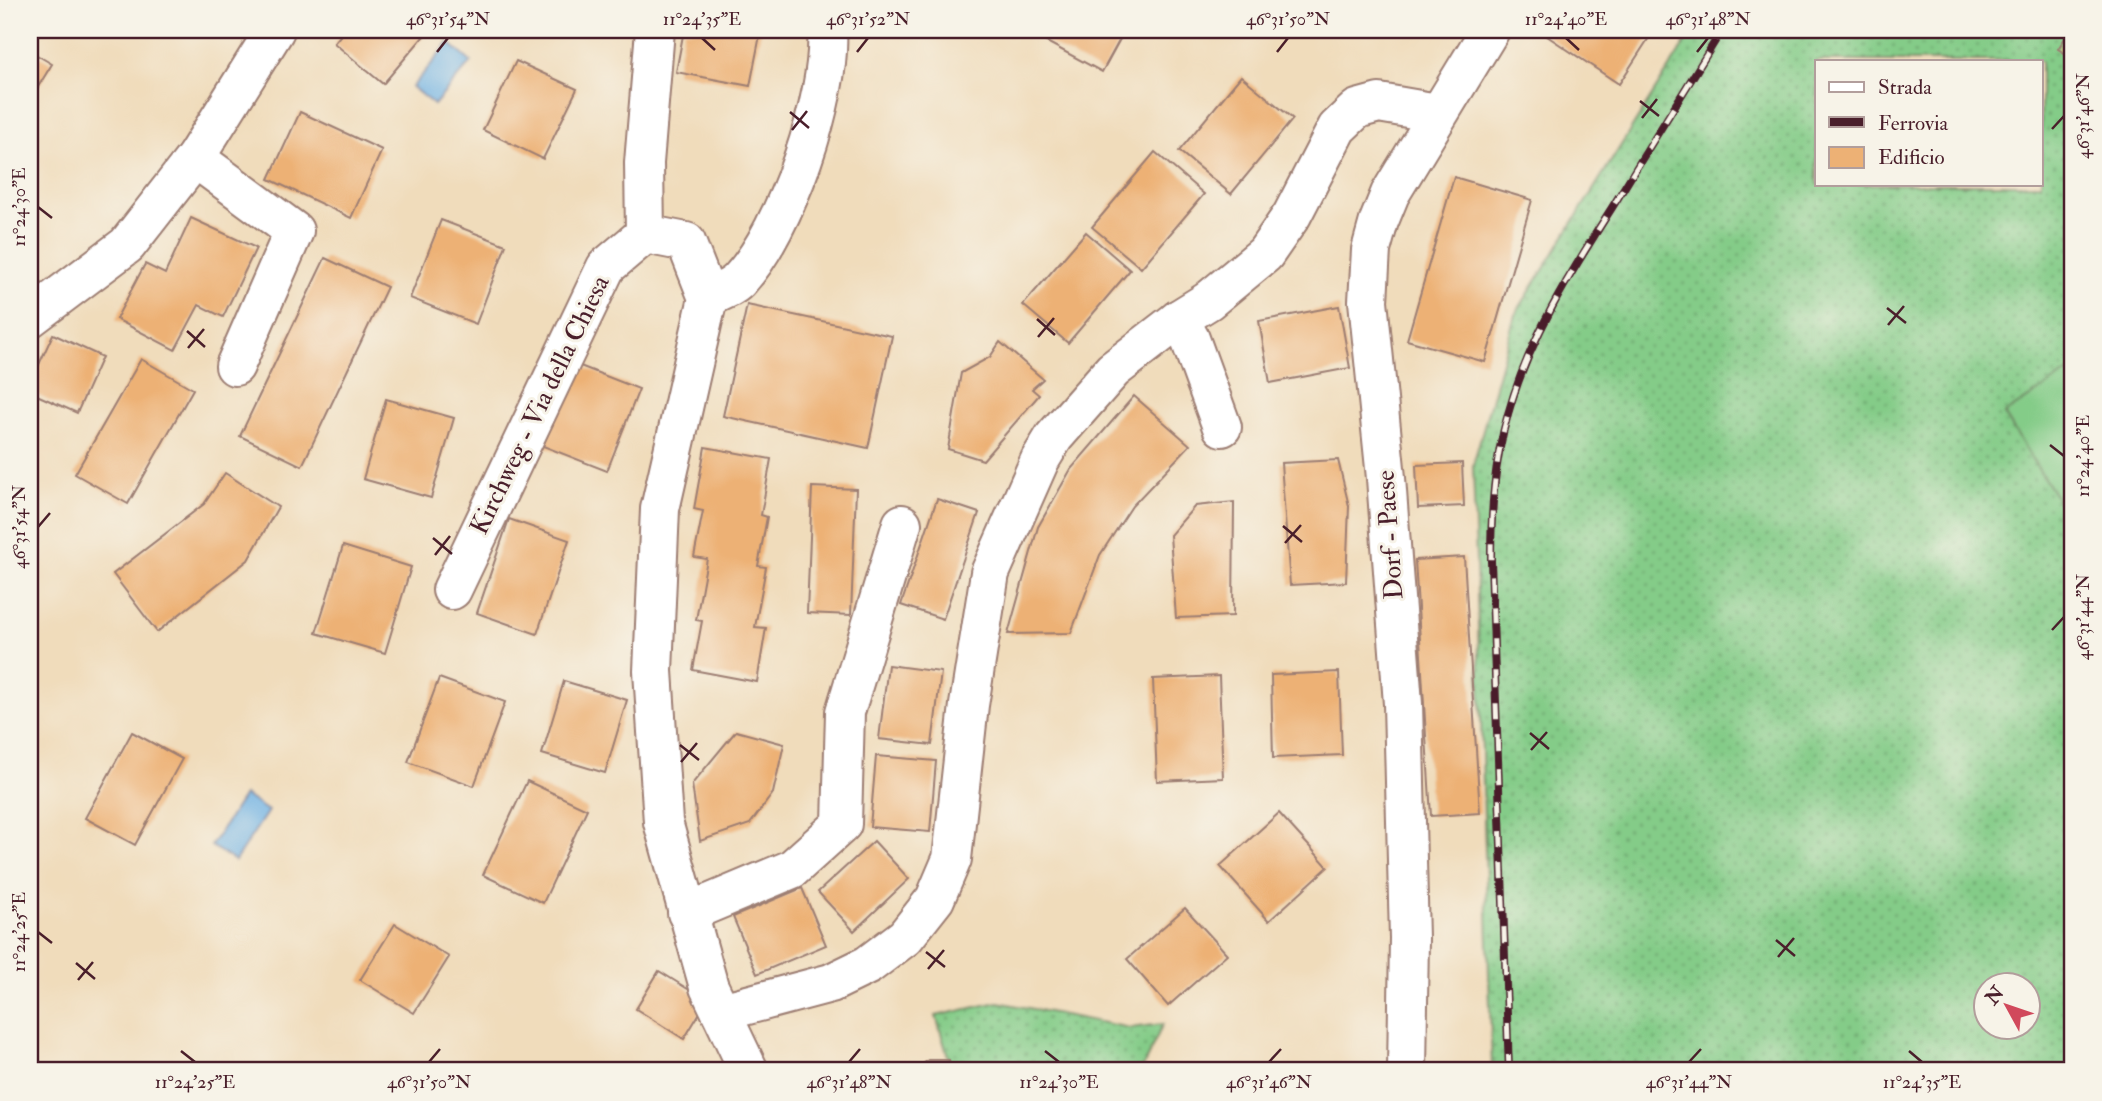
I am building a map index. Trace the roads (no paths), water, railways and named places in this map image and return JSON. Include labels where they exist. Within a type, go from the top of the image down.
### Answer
[{"type":"street","points":[[30,318],[127,245],[195,158],[275,30]]},
{"type":"street","points":[[655,30],[644,163],[645,234],[686,242],[708,298],[660,509],[653,671],[663,822],[687,913],[730,1049],[831,983],[868,965],[905,937],[935,899],[952,859],[969,705],[990,573],[1040,460],[1054,437],[1113,370],[1179,319],[1208,301],[1265,254],[1292,215],[1337,128],[1357,109],[1379,103],[1437,113]]},
{"type":"street","points":[[708,298],[738,282],[762,253],[792,191],[823,92],[827,30]]},
{"type":"street","name":"Dorf - Paese","points":[[1407,1071],[1409,938],[1403,704],[1386,478],[1368,300],[1371,250],[1390,194],[1490,30]]},
{"type":"street","points":[[195,158],[293,231],[235,366]]},
{"type":"street","name":"Kirchweg - Via della Chiesa","points":[[452,590],[606,267],[645,234]]},
{"type":"street","points":[[1179,319],[1190,339],[1222,427]]},
{"type":"street","points":[[687,913],[792,869],[842,824],[845,712],[902,524]]},
{"type":"water","points":[[449,43],[471,62],[434,105],[412,87]]},
{"type":"water","points":[[244,795],[268,811],[235,861],[211,846]]},
{"type":"railway","points":[[1509,1071],[1491,561],[1499,450],[1517,386],[1539,332],[1582,256],[1722,30]]}]
